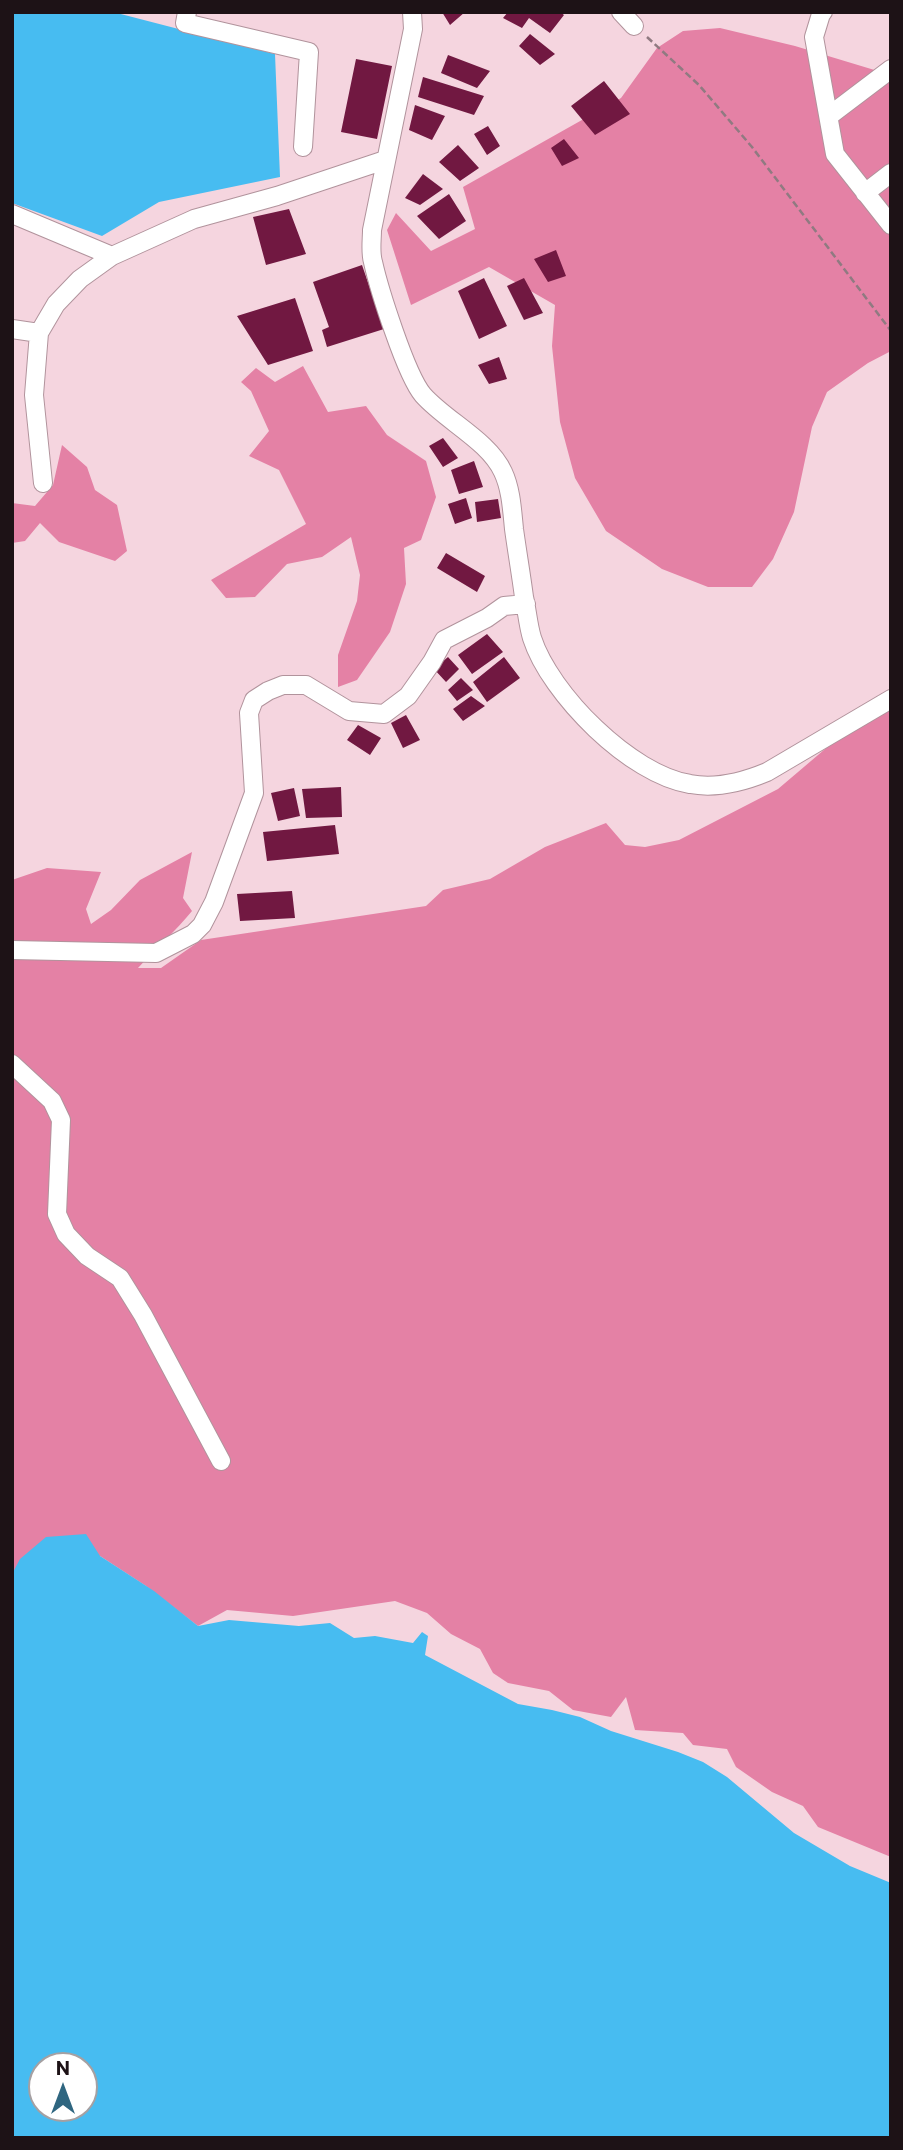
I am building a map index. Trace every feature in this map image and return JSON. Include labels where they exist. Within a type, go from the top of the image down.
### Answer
[{"type":"street","points":[[187,12],[185,23],[309,52],[303,147]]},
{"type":"street","points":[[412,12],[413,29],[372,230],[372,260],[407,365],[422,393],[488,451],[502,470],[511,497],[531,636],[541,662],[557,687],[609,739],[641,766],[665,778],[691,785],[726,785],[767,772],[891,699]]},
{"type":"street","points":[[621,12],[634,26]]},
{"type":"street","points":[[824,12],[814,37],[835,154],[891,225]]},
{"type":"street","points":[[829,116],[891,69]]},
{"type":"street","points":[[43,483],[34,395],[38,333],[56,304],[80,279],[112,256],[194,219],[277,196],[385,160]]},
{"type":"street","points":[[865,193],[891,173]]},
{"type":"street","points":[[12,214],[112,256]]},
{"type":"street","points":[[12,329],[38,333]]},
{"type":"street","points":[[12,950],[156,953],[193,934],[202,925],[214,902],[254,793],[249,713],[254,701],[283,685],[306,685],[349,711],[384,713],[408,696],[444,640],[504,606],[526,604]]},
{"type":"street","points":[[12,1064],[52,1101],[61,1120],[57,1214],[66,1234],[87,1256],[106,1266],[120,1278],[143,1315],[221,1461]]},
{"type":"path","points":[[634,26],[699,85],[752,147],[891,331]]},
{"type":"shaded area","points":[[720,28],[795,46],[891,75],[891,351],[868,363],[827,392],[812,427],[794,512],[773,559],[752,587],[708,587],[662,569],[606,531],[575,478],[560,422],[552,346],[555,305],[489,267],[411,305],[387,230],[396,213],[431,251],[475,229],[463,187],[621,98],[657,48],[683,31]]},
{"type":"shaded area","points":[[303,366],[328,412],[366,406],[387,435],[426,461],[436,497],[421,540],[404,548],[406,584],[390,632],[357,680],[338,687],[338,655],[357,601],[360,575],[351,537],[322,557],[287,564],[255,597],[226,598],[211,580],[306,524],[279,470],[249,456],[269,431],[251,391],[241,382],[256,368],[275,382]]},
{"type":"shaded area","points":[[62,445],[87,467],[95,490],[117,505],[127,551],[115,561],[59,542],[40,523],[25,541],[12,543],[12,503],[35,506],[53,485]]},
{"type":"shaded area","points":[[891,693],[891,1857],[818,1827],[803,1806],[772,1792],[736,1767],[727,1749],[693,1745],[683,1733],[635,1730],[626,1697],[611,1717],[573,1710],[549,1691],[508,1683],[493,1673],[480,1649],[451,1634],[427,1613],[395,1601],[293,1616],[227,1610],[198,1626],[146,1586],[100,1556],[12,1574],[12,880],[47,868],[101,872],[86,909],[91,924],[111,910],[140,880],[192,852],[183,898],[192,911],[138,968],[161,968],[201,940],[426,906],[443,890],[490,879],[545,847],[606,823],[625,845],[645,847],[679,840],[778,789]]},
{"type":"water","points":[[12,12],[113,12],[275,54],[280,177],[159,202],[102,236],[12,203]]},
{"type":"water","points":[[86,1534],[100,1556],[154,1591],[198,1626],[229,1620],[299,1626],[330,1623],[354,1638],[375,1636],[413,1643],[422,1632],[428,1636],[425,1655],[518,1704],[580,1717],[611,1731],[703,1762],[727,1777],[794,1833],[850,1866],[891,1883],[891,2138],[12,2138],[12,1574],[20,1559],[46,1537]]},
{"type":"building","points":[[442,12],[465,12],[450,25]]},
{"type":"building","points":[[508,12],[560,12],[564,15],[550,33],[529,18],[522,28],[503,18]]},
{"type":"building","points":[[530,34],[555,54],[540,65],[519,46]]},
{"type":"building","points":[[448,55],[490,71],[477,88],[441,73]]},
{"type":"building","points":[[356,59],[392,66],[377,139],[341,132]]},
{"type":"building","points":[[423,77],[484,96],[474,115],[418,97]]},
{"type":"building","points":[[604,81],[630,114],[595,135],[571,106]]},
{"type":"building","points":[[415,105],[445,116],[432,140],[409,130]]},
{"type":"building","points":[[488,126],[500,146],[487,155],[474,134]]},
{"type":"building","points":[[564,139],[579,158],[562,166],[551,148]]},
{"type":"building","points":[[458,145],[479,168],[460,181],[439,162]]},
{"type":"building","points":[[423,174],[443,189],[420,205],[405,198]]},
{"type":"building","points":[[449,194],[466,221],[439,239],[417,216]]},
{"type":"building","points":[[289,209],[306,254],[266,265],[253,217]]},
{"type":"building","points":[[556,250],[566,276],[548,282],[534,259]]},
{"type":"building","points":[[362,265],[384,329],[327,347],[322,330],[329,327],[313,282]]},
{"type":"building","points":[[484,278],[507,326],[479,339],[458,291]]},
{"type":"building","points":[[524,278],[543,313],[524,320],[507,286]]},
{"type":"building","points":[[295,298],[313,351],[268,365],[237,316]]},
{"type":"building","points":[[499,357],[507,379],[489,384],[478,365]]},
{"type":"building","points":[[443,438],[458,458],[443,467],[429,446]]},
{"type":"building","points":[[474,461],[483,487],[459,494],[451,470]]},
{"type":"building","points":[[466,498],[472,518],[455,524],[448,504]]},
{"type":"building","points":[[498,499],[501,518],[477,522],[475,502]]},
{"type":"building","points":[[446,553],[485,576],[477,592],[437,568]]},
{"type":"building","points":[[487,634],[503,652],[472,674],[458,655]]},
{"type":"building","points":[[448,657],[459,669],[446,682],[434,669]]},
{"type":"building","points":[[504,657],[520,678],[487,702],[473,682]]},
{"type":"building","points":[[461,678],[473,690],[457,701],[448,690]]},
{"type":"building","points":[[471,696],[485,706],[463,721],[453,709]]},
{"type":"building","points":[[406,715],[420,740],[403,748],[391,723]]},
{"type":"building","points":[[358,725],[381,738],[370,755],[347,740]]},
{"type":"building","points":[[341,787],[342,817],[306,818],[302,789]]},
{"type":"building","points":[[294,788],[300,816],[278,821],[271,793]]},
{"type":"building","points":[[335,825],[339,854],[267,861],[263,832]]},
{"type":"building","points":[[292,891],[295,918],[240,921],[237,894]]}]
